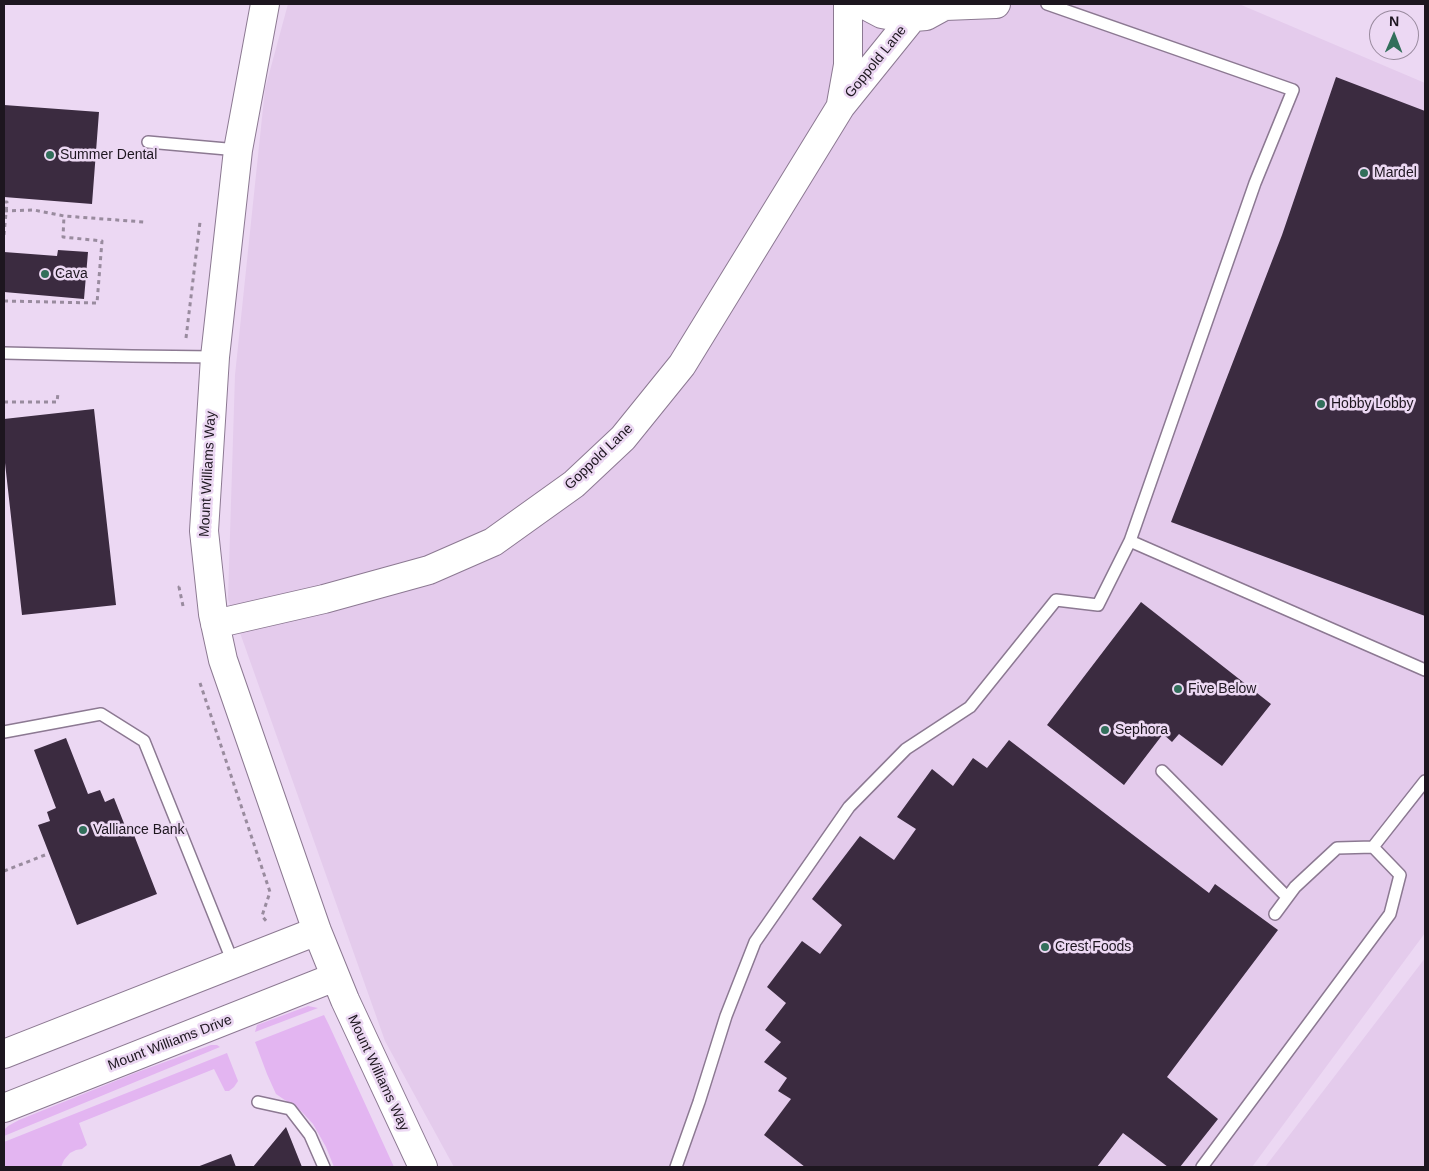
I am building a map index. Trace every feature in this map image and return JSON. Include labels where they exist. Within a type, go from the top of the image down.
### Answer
[{"type":"street","name":"Mount Williams Way","points":[[265,4],[238,150],[214,356],[204,531],[215,624],[223,660],[317,931],[335,977],[422,1167]]},
{"type":"street","name":"Goppold Lane","points":[[841,106],[848,65],[848,4]]},
{"type":"street","points":[[863,4],[882,14],[903,18],[926,16],[946,5],[996,4]]},
{"type":"street","name":"Goppold Lane","points":[[215,624],[324,599],[429,570],[494,542],[574,484],[623,438],[682,365],[841,106],[912,18]]},
{"type":"street","points":[[4,1054],[317,931]]},
{"type":"street","name":"Mount Williams Drive","points":[[4,1108],[335,977]]},
{"type":"lane","points":[[676,1167],[726,1016],[754,942],[849,807],[906,749],[970,708],[1056,600],[1098,605],[1130,540],[1255,183],[1293,90],[1047,4]]},
{"type":"lane","points":[[148,142],[238,150]]},
{"type":"lane","points":[[4,353],[214,356]]},
{"type":"lane","points":[[1130,540],[1425,670]]},
{"type":"lane","points":[[4,732],[101,714],[144,741],[234,965]]},
{"type":"lane","points":[[1162,770],[1287,897]]},
{"type":"lane","points":[[1373,847],[1425,781]]},
{"type":"lane","points":[[1202,1167],[1390,914],[1400,875],[1373,847],[1337,848],[1295,887],[1275,914]]},
{"type":"lane","points":[[258,1102],[290,1109],[310,1135],[324,1167]]},
{"type":"path","points":[[4,202],[7,202],[4,235]]},
{"type":"path","points":[[5,211],[34,210],[64,216],[144,222]]},
{"type":"path","points":[[4,301],[97,303],[102,241],[63,237],[64,216]]},
{"type":"path","points":[[4,402],[57,402],[58,393]]},
{"type":"path","points":[[184,615],[179,587],[187,586]]},
{"type":"path","points":[[200,682],[270,892],[262,916],[267,922]]},
{"type":"path","points":[[4,871],[45,855]]},
{"type":"shaded area","points":[[288,4],[1239,4],[1425,83],[1425,933],[1252,1167],[454,1167],[385,1041],[228,599],[235,375],[265,89]]},
{"type":"shaded area","points":[[1425,958],[1425,1167],[1265,1167],[1419,966]]},
{"type":"shaded area","points":[[308,1006],[318,1008],[255,1032],[257,1025]]},
{"type":"shaded area","points":[[324,1015],[394,1167],[334,1167],[326,1147],[313,1124],[301,1111],[276,1094],[255,1042]]},
{"type":"shaded area","points":[[211,1045],[220,1047],[4,1136],[4,1130],[19,1120],[135,1073]]},
{"type":"shaded area","points":[[227,1053],[238,1081],[229,1091],[225,1091],[214,1069],[79,1123],[87,1145],[70,1153],[61,1167],[4,1167],[4,1142]]},
{"type":"building","name":"Hobby Lobby","points":[[1336,77],[1425,111],[1425,616],[1171,522],[1282,235]]},
{"type":"building","name":"Summer Dental","points":[[4,105],[99,112],[92,204],[4,197]]},
{"type":"building","name":"Cava","points":[[58,250],[88,252],[84,299],[4,292],[4,252],[57,256]]},
{"type":"building","points":[[94,409],[116,605],[22,615],[4,454],[4,419]]},
{"type":"building","name":"Five Below","points":[[1141,602],[1271,704],[1222,766],[1179,734],[1172,742],[1163,734],[1124,785],[1047,725]]},
{"type":"building","name":"Valliance Bank","points":[[66,738],[88,794],[100,790],[105,802],[114,798],[129,836],[134,835],[157,894],[77,925],[38,825],[50,821],[47,812],[56,808],[34,750]]},
{"type":"building","name":"Crest Foods","points":[[1009,740],[1209,893],[1215,884],[1278,930],[1167,1077],[1218,1119],[1180,1167],[1168,1167],[1123,1133],[1097,1167],[805,1167],[764,1135],[791,1099],[778,1091],[787,1078],[764,1062],[781,1042],[765,1030],[786,1003],[767,987],[802,941],[820,954],[842,925],[812,899],[860,836],[894,860],[916,829],[897,817],[932,769],[953,786],[973,758],[987,768]]},
{"type":"building","points":[[286,1127],[302,1167],[253,1167]]},
{"type":"building","points":[[231,1154],[236,1167],[197,1167]]},
{"type":"place","name":"Summer Dental","points":[[50,155]]},
{"type":"place","name":"Mardel","points":[[1364,173]]},
{"type":"place","name":"Cava","points":[[45,274]]},
{"type":"place","name":"Hobby Lobby","points":[[1321,404]]},
{"type":"place","name":"Five Below","points":[[1178,689]]},
{"type":"place","name":"Sephora","points":[[1105,730]]},
{"type":"place","name":"Valliance Bank","points":[[83,830]]},
{"type":"place","name":"Crest Foods","points":[[1045,947]]}]
